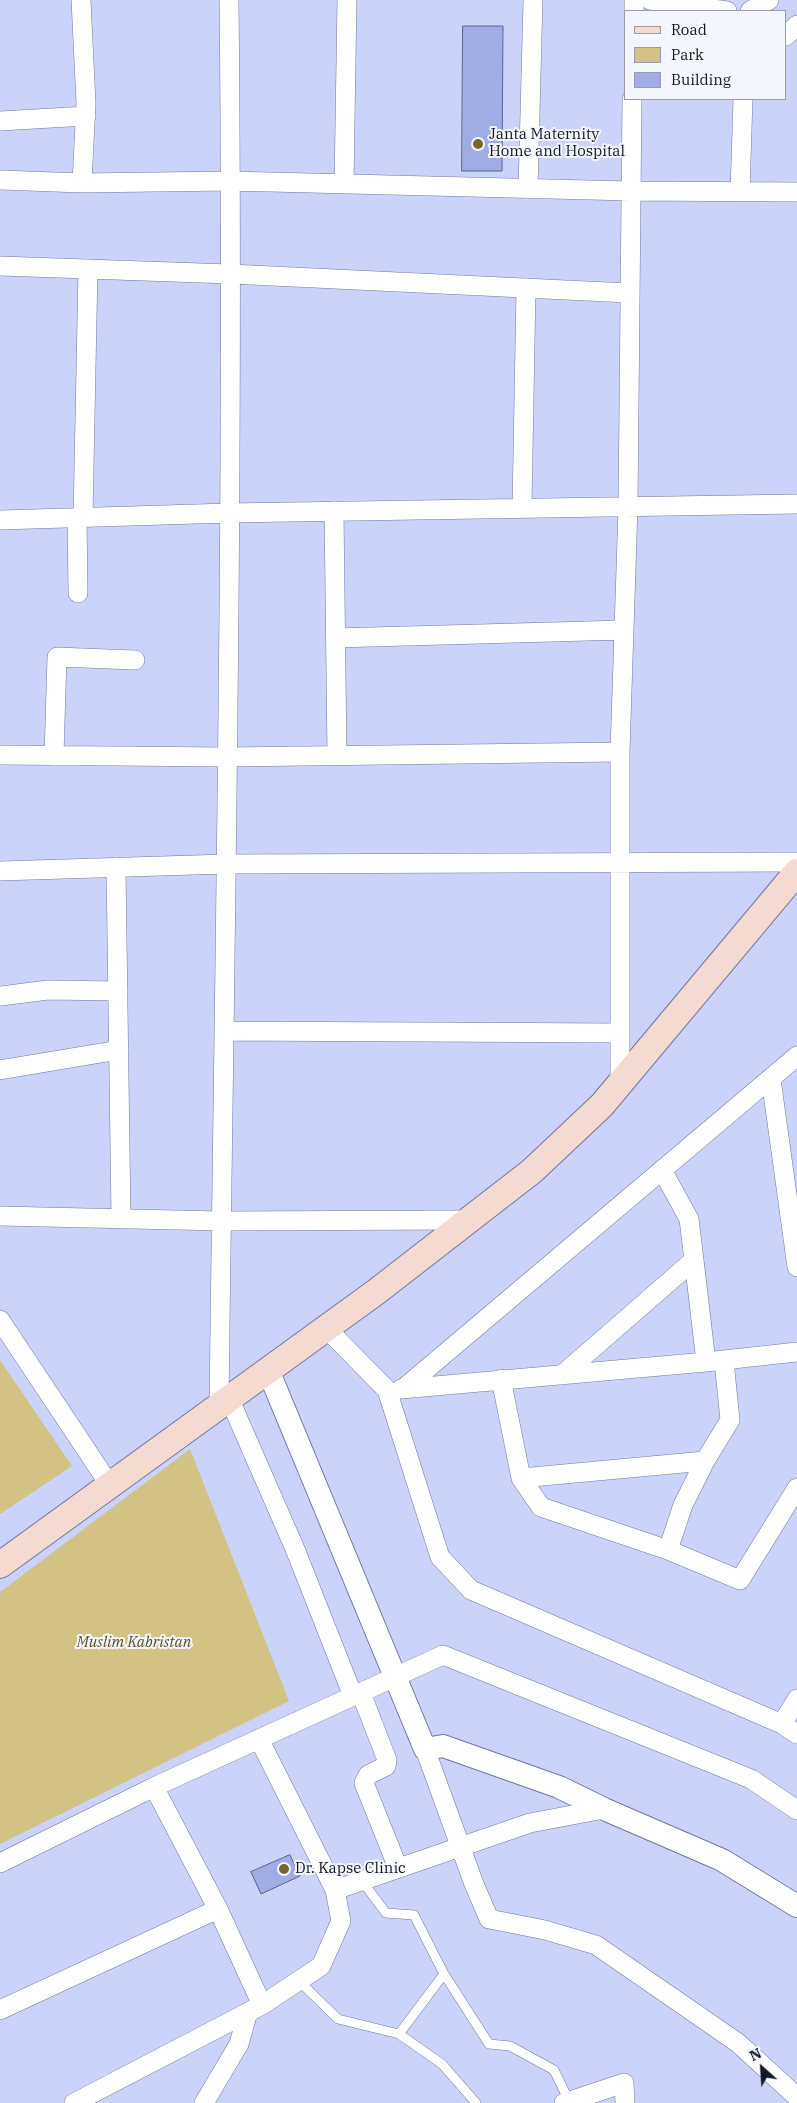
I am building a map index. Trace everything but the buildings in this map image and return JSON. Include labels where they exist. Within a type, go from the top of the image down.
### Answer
[{"type":"main road","points":[[0,1564],[326,1328],[532,1171],[602,1105],[797,872]]},
{"type":"street","points":[[81,0],[86,116],[82,183]]},
{"type":"street","points":[[229,0],[229,513],[222,1221],[224,1401],[295,1549],[387,1760],[386,1766],[368,1774],[364,1783],[398,1868]]},
{"type":"street","points":[[344,184],[347,0]]},
{"type":"street","points":[[528,189],[533,0]]},
{"type":"street","points":[[650,0],[720,10]]},
{"type":"street","points":[[787,35],[797,25]]},
{"type":"street","points":[[620,1083],[620,752],[628,506],[632,100]]},
{"type":"street","points":[[740,192],[743,100]]},
{"type":"street","points":[[0,121],[86,116]]},
{"type":"street","points":[[0,180],[82,183],[230,181],[630,191],[797,192]]},
{"type":"street","points":[[0,266],[230,274],[629,293]]},
{"type":"street","points":[[78,593],[88,269]]},
{"type":"street","points":[[522,508],[526,288]]},
{"type":"street","points":[[0,520],[229,513],[797,504]]},
{"type":"street","points":[[334,511],[337,756]]},
{"type":"street","points":[[335,638],[624,630]]},
{"type":"street","points":[[54,756],[57,657],[135,660]]},
{"type":"street","points":[[0,755],[227,757],[620,752]]},
{"type":"street","points":[[0,871],[226,864],[797,862]]},
{"type":"street","points":[[116,868],[121,1218]]},
{"type":"street","points":[[0,996],[48,990],[118,991]]},
{"type":"street","points":[[224,1031],[620,1033]]},
{"type":"street","points":[[0,1070],[119,1050]]},
{"type":"street","points":[[395,1389],[662,1170],[797,1056]]},
{"type":"street","points":[[771,1079],[797,1267]]},
{"type":"street","points":[[662,1170],[689,1219],[694,1260],[715,1362],[730,1420],[682,1504],[668,1550]]},
{"type":"street","points":[[0,1216],[222,1221],[468,1220]]},
{"type":"street","points":[[562,1375],[694,1260]]},
{"type":"street","points":[[0,1320],[109,1484]]},
{"type":"street","points":[[326,1328],[395,1389],[440,1557],[471,1590],[789,1729],[797,1699]]},
{"type":"street","points":[[395,1389],[715,1362],[797,1352]]},
{"type":"street","points":[[268,1370],[425,1749],[474,1884],[489,1919],[545,1930],[596,1944],[738,2043],[797,2097]]},
{"type":"street","points":[[501,1380],[521,1478],[541,1507],[668,1550],[740,1580],[797,1488]]},
{"type":"street","points":[[521,1478],[705,1461]]},
{"type":"street","points":[[0,1863],[154,1787],[443,1655],[750,1779],[797,1810]]},
{"type":"street","points":[[78,2102],[255,2009],[321,1966],[341,1921],[335,1890],[259,1739]]},
{"type":"street","points":[[425,1749],[443,1746],[559,1787],[604,1809],[722,1860],[797,1906]]},
{"type":"street","points":[[154,1787],[218,1909],[255,2009],[239,2044],[204,2103]]},
{"type":"street","points":[[335,1890],[530,1823],[604,1809]]},
{"type":"street","points":[[0,2010],[218,1909]]},
{"type":"street","points":[[566,2102],[624,2083],[625,2103]]},
{"type":"lane","points":[[362,1881],[386,1912],[414,1915],[444,1974],[490,2044],[510,2046],[554,2070],[566,2102]]},
{"type":"lane","points":[[399,2034],[444,1974]]},
{"type":"lane","points":[[299,1981],[338,2019],[399,2034],[442,2064],[476,2103]]},
{"type":"green space","points":[[0,1360],[72,1466],[0,1514]]},
{"type":"green space","name":"Muslim Kabristan","points":[[190,1449],[289,1701],[0,1844],[0,1592]]},
{"type":"place","name":"Janta Maternity Home and Hospital","points":[[478,144]]},
{"type":"place","name":"Dr. Kapse Clinic","points":[[284,1869]]}]
